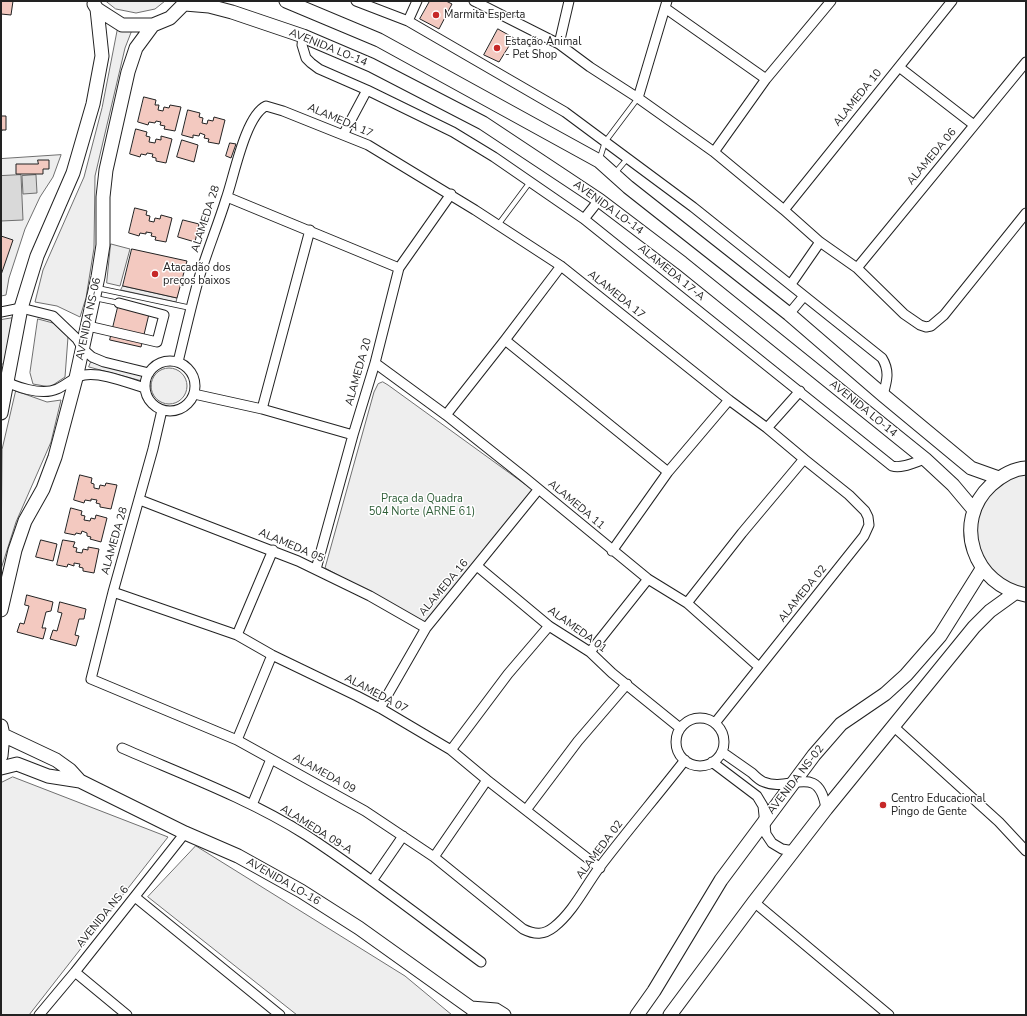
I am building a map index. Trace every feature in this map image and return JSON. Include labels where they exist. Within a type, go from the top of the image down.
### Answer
[{"type":"street","name":"AVENIDA LO-14","points":[[286,1],[379,40],[599,162],[613,175],[789,314],[971,468],[999,478]]},
{"type":"street","points":[[356,1],[408,21],[565,112],[693,207],[882,358],[887,366],[887,376],[883,395]]},
{"type":"street","points":[[408,21],[417,1]]},
{"type":"street","points":[[474,1],[559,44],[714,152],[820,242],[857,268],[904,314],[920,325],[930,326],[944,315],[1026,212]]},
{"type":"street","points":[[559,44],[569,1]]},
{"type":"street","name":"ALAMEDA 10","points":[[784,210],[952,1]]},
{"type":"street","name":"AVENIDA LO-14","points":[[186,3],[209,6],[232,12],[303,36],[371,65],[483,123],[599,200],[682,263],[925,459],[953,485],[974,510]]},
{"type":"street","points":[[95,5],[122,25],[153,25],[170,18],[186,3]]},
{"type":"street","points":[[714,152],[766,79],[826,3]]},
{"type":"street","points":[[1,412],[4,380],[21,308],[37,256],[73,173],[93,104],[102,56],[95,5]]},
{"type":"street","points":[[638,98],[666,5],[766,79]]},
{"type":"street","name":"AVENIDA NS-06","points":[[1,610],[15,550],[25,521],[43,489],[55,457],[76,378],[95,292],[103,245],[103,197],[109,157],[130,66],[136,48],[153,25]]},
{"type":"street","name":"ALAMEDA 17-A","points":[[303,36],[302,45],[306,58],[310,63],[319,69],[367,90],[453,132],[494,157],[584,219],[892,466],[907,465],[925,459]]},
{"type":"street","name":"ALAMEDA 06","points":[[857,268],[1026,62]]},
{"type":"street","points":[[899,67],[974,125]]},
{"type":"street","points":[[343,135],[367,90]]},
{"type":"street","name":"ALAMEDA 28","points":[[178,362],[197,285],[227,197],[236,163],[252,123],[261,108],[266,106],[283,111]]},
{"type":"street","name":"ALAMEDA 17","points":[[283,111],[368,145],[451,194],[561,266],[728,400],[767,428],[850,495],[865,511],[868,517],[869,525],[864,536],[850,555]]},
{"type":"street","name":"ALAMEDA 20","points":[[316,569],[353,435],[375,363],[399,268],[451,194]]},
{"type":"street","points":[[227,197],[399,268]]},
{"type":"street","points":[[584,219],[599,200]]},
{"type":"street","points":[[262,409],[310,230]]},
{"type":"street","points":[[791,284],[820,242]]},
{"type":"street","points":[[446,415],[561,266]]},
{"type":"street","points":[[789,314],[804,296]]},
{"type":"street","points":[[88,326],[157,342],[164,315],[119,303]]},
{"type":"street","points":[[1,312],[21,308],[53,316],[77,339],[83,349],[92,357],[104,362],[149,372]]},
{"type":"street","points":[[505,340],[668,472]]},
{"type":"street","points":[[166,361],[178,362],[186,367],[191,373],[195,387],[194,394],[185,407],[170,411],[162,410],[155,406],[146,395],[146,380],[149,372],[159,363],[166,361]]},
{"type":"street","name":"ALAMEDA 11","points":[[375,363],[446,415],[648,579],[687,603],[759,667]]},
{"type":"street","points":[[4,380],[36,392],[46,392],[55,390],[76,378],[85,375],[98,375],[145,388]]},
{"type":"street","points":[[767,428],[800,391]]},
{"type":"street","points":[[194,394],[262,409],[353,435]]},
{"type":"street","points":[[612,551],[668,472],[728,400]]},
{"type":"street","name":"ALAMEDA 28","points":[[91,679],[113,592],[140,500],[162,410]]},
{"type":"street","points":[[687,603],[804,459]]},
{"type":"street","points":[[1020,594],[996,584],[982,569],[973,550],[971,530],[974,510],[984,492],[999,478],[1018,469],[1026,468]]},
{"type":"street","name":"ALAMEDA 16","points":[[380,708],[426,628],[538,490]]},
{"type":"street","name":"ALAMEDA 05","points":[[140,500],[273,550],[316,569],[370,596],[426,628]]},
{"type":"street","points":[[237,635],[273,550]]},
{"type":"street","name":"ALAMEDA 02","points":[[715,723],[850,555]]},
{"type":"street","name":"ALAMEDA 01","points":[[477,566],[549,626],[590,652],[612,673],[680,728]]},
{"type":"street","name":"AVENIDA NS-02","points":[[637,1015],[661,980],[721,880],[814,755],[841,724],[885,694],[906,676],[940,636],[982,569]]},
{"type":"street","points":[[590,652],[648,579]]},
{"type":"street","name":"ALAMEDA 07","points":[[113,592],[237,635],[272,655],[380,708],[451,750],[600,868]]},
{"type":"street","points":[[670,1015],[754,902],[826,809],[974,627],[990,610],[1020,594]]},
{"type":"street","points":[[451,750],[508,674],[549,626]]},
{"type":"street","points":[[237,740],[272,655]]},
{"type":"street","name":"ALAMEDA 09","points":[[91,679],[237,740],[365,811],[434,856],[523,929]]},
{"type":"street","points":[[526,810],[578,741],[627,684]]},
{"type":"street","points":[[693,719],[708,719],[715,723],[724,736],[722,752],[712,762],[698,765],[691,764],[685,760],[677,748],[676,742],[680,728],[686,722],[693,719]]},
{"type":"street","points":[[893,726],[989,813],[1026,851]]},
{"type":"street","name":"AVENIDA LO-16","points":[[1,756],[2,730],[56,760],[70,770],[80,781]]},
{"type":"street","name":"ALAMEDA 09-A","points":[[122,748],[252,805],[305,835],[372,881],[481,962]]},
{"type":"street","points":[[722,752],[764,783],[778,784],[807,782],[816,786],[824,796],[826,809]]},
{"type":"street","points":[[252,805],[271,758]]},
{"type":"street","name":"ALAMEDA 02","points":[[523,929],[532,933],[542,933],[554,927],[573,906],[600,868],[685,760]]},
{"type":"street","points":[[712,762],[757,796],[763,806],[766,834],[772,843],[782,849],[794,851]]},
{"type":"street","name":"AVENIDA LO-16","points":[[1,768],[17,764],[48,776],[80,781],[185,833],[238,856],[301,891],[359,928],[474,1011],[496,1010],[504,1015]]},
{"type":"street","points":[[434,856],[487,780]]},
{"type":"street","name":"AVENIDA NS 6","points":[[39,1015],[185,833]]},
{"type":"street","points":[[372,881],[403,836]]},
{"type":"street","points":[[135,897],[280,1015]]},
{"type":"street","points":[[754,902],[889,1015]]},
{"type":"street","points":[[75,972],[127,1015]]},
{"type":"lane","points":[[599,162],[605,142],[638,98]]},
{"type":"lane","points":[[613,175],[627,159]]},
{"type":"lane","points":[[498,225],[530,182]]},
{"type":"lane","points":[[95,292],[119,303]]},
{"type":"lane","points":[[95,292],[191,308]]},
{"type":"green space","points":[[106,1],[165,1],[155,9],[136,13],[116,9]]},
{"type":"green space","points":[[118,28],[132,30],[125,48],[95,176],[94,248],[86,298],[80,317],[57,306],[35,302],[43,270],[84,177],[102,108]]},
{"type":"green space","points":[[61,155],[53,177],[40,197],[25,229],[9,278],[6,295],[1,296],[1,159]]},
{"type":"green space","points":[[13,318],[4,365],[1,363],[1,320]]},
{"type":"green space","points":[[38,319],[53,323],[68,337],[65,377],[50,387],[33,384],[30,373]]},
{"type":"green space","points":[[91,362],[143,375],[142,381],[89,367]]},
{"type":"green space","points":[[173,368],[182,373],[186,379],[186,393],[182,399],[173,404],[165,404],[156,399],[152,393],[151,382],[156,373],[162,369]]},
{"type":"green space","name":"Praça da Quadra 504 Norte (ARNE 61)","points":[[383,382],[533,490],[426,623],[325,568],[374,392],[378,384]]},
{"type":"green space","points":[[16,391],[47,402],[61,400],[51,442],[16,522],[1,569],[2,450]]},
{"type":"green space","points":[[1026,473],[1026,590],[1008,584],[993,572],[982,556],[977,538],[977,526],[983,504],[989,494],[1001,483]]},
{"type":"green space","points":[[13,777],[168,837],[29,1015],[1,1015],[1,783]]},
{"type":"green space","points":[[196,846],[405,976],[452,1015],[297,1015],[148,897]]},
{"type":"shaded area","points":[[21,175],[23,220],[1,221],[1,176]]},
{"type":"shaded area","points":[[36,175],[37,193],[23,194],[22,176]]},
{"type":"shaded area","points":[[111,244],[130,249],[120,286],[107,283]]},
{"type":"shaded area","points":[[123,286],[177,298],[176,302],[121,290]]},
{"type":"building","points":[[1,1],[13,1],[11,15],[1,14]]},
{"type":"building","points":[[430,1],[446,1],[452,4],[439,29],[420,19]]},
{"type":"building","points":[[498,29],[514,38],[499,62],[484,55]]},
{"type":"building","points":[[144,97],[156,100],[155,105],[159,105],[158,110],[163,111],[164,107],[169,108],[170,105],[181,107],[175,131],[164,129],[165,126],[160,125],[161,122],[149,122],[148,125],[138,122]]},
{"type":"building","points":[[188,110],[200,113],[199,117],[203,118],[202,123],[207,124],[208,120],[213,121],[214,117],[225,120],[219,144],[208,142],[209,139],[204,138],[205,135],[200,133],[199,136],[193,135],[193,138],[182,135]]},
{"type":"building","points":[[1,116],[6,116],[6,130],[2,130],[1,133]]},
{"type":"building","points":[[136,129],[147,132],[146,136],[150,137],[149,142],[155,143],[156,139],[161,140],[161,136],[172,139],[166,163],[156,161],[156,158],[152,157],[153,154],[141,154],[140,157],[130,154]]},
{"type":"building","points":[[182,140],[198,145],[194,162],[177,157]]},
{"type":"building","points":[[230,143],[236,144],[231,158],[226,156]]},
{"type":"building","points":[[38,160],[49,160],[49,169],[43,169],[43,174],[16,174],[16,164],[38,164]]},
{"type":"building","points":[[135,208],[147,211],[146,215],[150,216],[149,221],[154,222],[155,218],[160,219],[161,215],[172,218],[166,242],[155,240],[156,237],[151,236],[152,233],[140,233],[139,236],[129,233]]},
{"type":"building","points":[[183,220],[199,224],[195,242],[178,237]]},
{"type":"building","points":[[1,236],[13,240],[1,275]]},
{"type":"building","name":"Atacadão dos preços baixos","points":[[132,249],[187,261],[177,298],[123,286]]},
{"type":"building","points":[[118,307],[149,314],[141,347],[110,340]]},
{"type":"building","points":[[80,475],[92,478],[91,483],[94,484],[94,488],[99,489],[100,485],[105,486],[106,483],[117,485],[111,509],[100,507],[100,504],[96,503],[97,500],[85,500],[84,503],[74,500]]},
{"type":"building","points":[[71,508],[82,511],[81,515],[85,516],[84,520],[90,521],[91,518],[95,519],[96,515],[107,518],[101,542],[90,539],[91,537],[87,536],[87,533],[82,531],[81,534],[76,533],[75,535],[65,533]]},
{"type":"building","points":[[41,540],[57,544],[53,561],[36,557]]},
{"type":"building","points":[[63,540],[75,542],[73,547],[77,548],[76,552],[82,553],[83,549],[88,550],[88,547],[99,549],[94,573],[83,571],[83,568],[79,567],[80,564],[74,563],[74,566],[68,564],[67,567],[57,565]]},
{"type":"building","points":[[27,595],[53,602],[51,611],[46,612],[42,628],[46,628],[43,639],[17,632],[20,623],[24,624],[29,606],[25,605]]},
{"type":"building","points":[[60,602],[86,609],[84,619],[79,619],[75,635],[79,636],[76,646],[50,639],[53,630],[57,631],[62,613],[58,612]]},
{"type":"place","name":"Marmita Esperta","points":[[436,15]]},
{"type":"place","name":"Estação Animal - Pet Shop","points":[[497,48]]},
{"type":"place","name":"Atacadão dos preços baixos","points":[[155,274]]},
{"type":"place","name":"Centro Educacional Pingo de Gente","points":[[883,805]]}]
